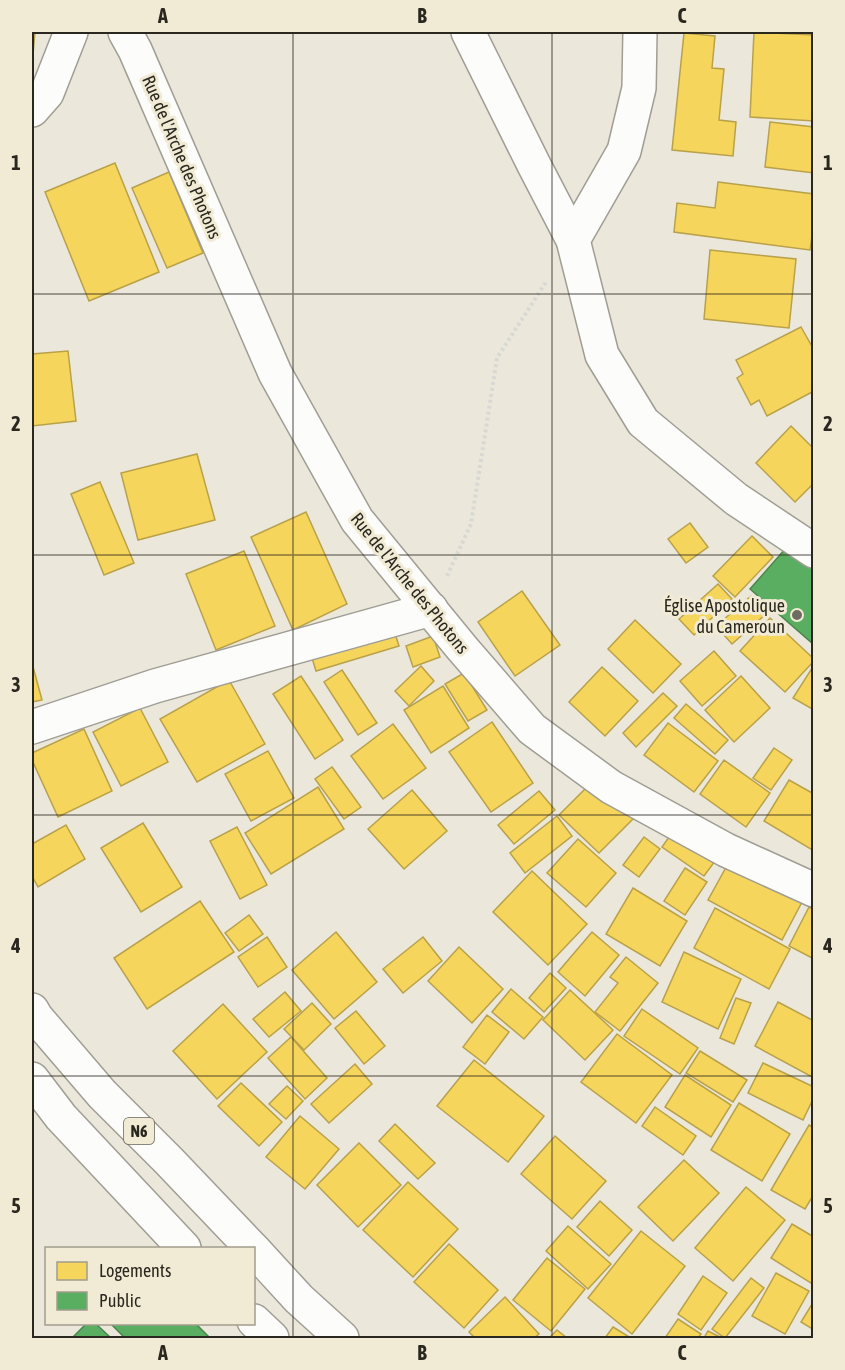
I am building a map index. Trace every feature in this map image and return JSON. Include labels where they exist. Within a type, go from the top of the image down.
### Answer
[{"type":"main road","points":[[32,110],[47,93],[71,32]]},
{"type":"main road","name":"Rue de l'Arche des Photons","points":[[124,32],[135,50],[275,373],[357,520],[532,729],[611,787],[726,850],[813,890]]},
{"type":"main road","points":[[468,32],[573,240],[602,355],[643,422],[736,499],[813,551]]},
{"type":"main road","points":[[573,240],[624,151],[639,88],[640,32]]},
{"type":"main road","points":[[32,727],[155,686],[431,609]]},
{"type":"main road","name":"N6","points":[[32,1010],[102,1094],[251,1247]]},
{"type":"main road","points":[[32,1079],[62,1117],[183,1247]]},
{"type":"main road","points":[[136,1197],[169,1161]]},
{"type":"main road","name":"N6","points":[[255,1251],[300,1299],[342,1338]]},
{"type":"main road","points":[[255,1322],[272,1338]]},
{"type":"path","points":[[431,609],[471,524],[497,358],[573,240]]},
{"type":"building: Logements","points":[[32,32],[35,32],[32,66]]},
{"type":"building: Logements","points":[[754,32],[814,35],[814,121],[750,117]]},
{"type":"building: Logements","points":[[684,33],[715,36],[712,68],[724,69],[719,120],[736,122],[733,156],[672,150]]},
{"type":"building: Logements","points":[[770,122],[814,127],[814,173],[765,167]]},
{"type":"building: Logements","points":[[115,163],[159,272],[89,301],[45,192]]},
{"type":"building: Logements","points":[[169,172],[203,253],[167,268],[132,188]]},
{"type":"building: Logements","points":[[718,182],[814,194],[814,222],[810,250],[674,232],[677,203],[715,208]]},
{"type":"building: Logements","points":[[710,250],[796,259],[789,328],[704,319]]},
{"type":"building: Logements","points":[[801,327],[814,350],[814,391],[767,416],[759,400],[751,405],[737,378],[743,374],[736,360]]},
{"type":"building: Logements","points":[[68,351],[76,421],[32,426],[32,354]]},
{"type":"building: Logements","points":[[791,426],[814,449],[814,483],[795,502],[756,463]]},
{"type":"building: Logements","points":[[197,454],[215,520],[138,540],[121,473]]},
{"type":"building: Logements","points":[[100,482],[134,563],[104,575],[71,494]]},
{"type":"building: Logements","points":[[306,512],[347,604],[293,630],[251,537]]},
{"type":"building: Logements","points":[[690,523],[708,547],[686,563],[668,539]]},
{"type":"building: Logements","points":[[752,536],[773,557],[735,597],[713,576]]},
{"type":"building: Logements","points":[[244,551],[275,626],[216,650],[186,574]]},
{"type":"building: Logements","points":[[718,584],[732,599],[694,635],[679,619]]},
{"type":"building: Logements","points":[[522,591],[560,645],[515,676],[478,622]]},
{"type":"building: Logements","points":[[751,596],[766,614],[732,644],[716,626]]},
{"type":"building: Logements","points":[[770,618],[814,659],[785,692],[740,651]]},
{"type":"building: Logements","points":[[635,620],[681,664],[653,693],[608,649]]},
{"type":"building: Logements","points":[[392,624],[399,646],[316,671],[309,648]]},
{"type":"building: Logements","points":[[433,636],[440,657],[413,667],[406,646]]},
{"type":"building: Logements","points":[[714,651],[736,676],[702,706],[680,681]]},
{"type":"building: Logements","points":[[32,663],[42,700],[32,702]]},
{"type":"building: Logements","points":[[814,665],[814,710],[793,698]]},
{"type":"building: Logements","points":[[421,666],[434,681],[409,706],[395,691]]},
{"type":"building: Logements","points":[[602,667],[638,701],[605,736],[569,702]]},
{"type":"building: Logements","points":[[342,670],[377,723],[358,735],[324,682]]},
{"type":"building: Logements","points":[[464,673],[487,710],[468,721],[445,684]]},
{"type":"building: Logements","points":[[301,676],[343,740],[315,759],[273,694]]},
{"type":"building: Logements","points":[[741,676],[770,708],[734,742],[705,710]]},
{"type":"building: Logements","points":[[229,680],[265,744],[197,782],[160,719]]},
{"type":"building: Logements","points":[[443,686],[469,728],[431,753],[404,710]]},
{"type":"building: Logements","points":[[663,693],[677,706],[636,747],[623,733]]},
{"type":"building: Logements","points":[[686,704],[728,740],[715,754],[674,718]]},
{"type":"building: Logements","points":[[140,708],[168,762],[121,786],[93,732]]},
{"type":"building: Logements","points":[[492,722],[533,783],[491,812],[449,752]]},
{"type":"building: Logements","points":[[668,723],[718,761],[694,792],[644,755]]},
{"type":"building: Logements","points":[[393,724],[426,768],[383,799],[351,756]]},
{"type":"building: Logements","points":[[84,729],[112,791],[58,817],[32,760],[32,753]]},
{"type":"building: Logements","points":[[774,748],[792,760],[771,790],[753,778]]},
{"type":"building: Logements","points":[[268,751],[294,798],[251,821],[225,774]]},
{"type":"building: Logements","points":[[724,760],[770,793],[746,827],[700,794]]},
{"type":"building: Logements","points":[[332,767],[361,807],[344,819],[315,779]]},
{"type":"building: Logements","points":[[595,779],[634,818],[599,853],[559,815]]},
{"type":"building: Logements","points":[[789,780],[814,794],[814,851],[764,821]]},
{"type":"building: Logements","points":[[318,787],[344,829],[271,874],[245,833]]},
{"type":"building: Logements","points":[[412,790],[447,831],[404,869],[368,829]]},
{"type":"building: Logements","points":[[539,791],[555,810],[514,844],[498,825]]},
{"type":"building: Logements","points":[[557,816],[572,836],[525,873],[510,853]]},
{"type":"building: Logements","points":[[143,823],[182,887],[141,912],[101,848]]},
{"type":"building: Logements","points":[[66,825],[85,859],[38,887],[32,876],[32,844]]},
{"type":"building: Logements","points":[[237,827],[267,885],[240,899],[210,841]]},
{"type":"building: Logements","points":[[676,827],[718,857],[704,876],[662,847]]},
{"type":"building: Logements","points":[[644,837],[660,849],[639,877],[623,865]]},
{"type":"building: Logements","points":[[578,839],[616,873],[586,907],[547,873]]},
{"type":"building: Logements","points":[[729,862],[802,902],[782,940],[708,900]]},
{"type":"building: Logements","points":[[685,868],[707,882],[685,915],[664,901]]},
{"type":"building: Logements","points":[[532,871],[587,924],[548,965],[493,912]]},
{"type":"building: Logements","points":[[633,888],[687,921],[660,966],[606,934]]},
{"type":"building: Logements","points":[[200,901],[234,952],[147,1009],[114,958]]},
{"type":"building: Logements","points":[[809,907],[814,910],[814,959],[789,946]]},
{"type":"building: Logements","points":[[715,908],[790,949],[769,989],[694,948]]},
{"type":"building: Logements","points":[[249,915],[263,934],[239,951],[225,933]]},
{"type":"building: Logements","points":[[336,932],[377,982],[334,1019],[292,970]]},
{"type":"building: Logements","points":[[592,932],[619,955],[585,996],[558,972]]},
{"type":"building: Logements","points":[[267,937],[287,967],[258,987],[238,957]]},
{"type":"building: Logements","points":[[423,937],[442,961],[403,993],[383,969]]},
{"type":"building: Logements","points":[[459,947],[503,989],[472,1023],[428,981]]},
{"type":"building: Logements","points":[[684,952],[741,979],[718,1029],[662,1002]]},
{"type":"building: Logements","points":[[626,957],[658,983],[620,1031],[595,1012],[618,983],[610,977]]},
{"type":"building: Logements","points":[[550,973],[566,988],[544,1012],[529,998]]},
{"type":"building: Logements","points":[[511,989],[543,1017],[524,1039],[492,1012]]},
{"type":"building: Logements","points":[[570,990],[613,1030],[585,1060],[543,1020]]},
{"type":"building: Logements","points":[[285,992],[301,1011],[269,1037],[253,1019]]},
{"type":"building: Logements","points":[[736,998],[751,1003],[734,1044],[720,1038]]},
{"type":"building: Logements","points":[[778,1002],[814,1021],[814,1078],[755,1046]]},
{"type":"building: Logements","points":[[312,1003],[331,1024],[304,1050],[284,1029]]},
{"type":"building: Logements","points":[[223,1004],[267,1052],[217,1099],[173,1051]]},
{"type":"building: Logements","points":[[642,1009],[698,1048],[680,1074],[624,1036]]},
{"type":"building: Logements","points":[[356,1011],[385,1046],[364,1064],[335,1028]]},
{"type":"building: Logements","points":[[487,1015],[509,1032],[485,1064],[463,1047]]},
{"type":"building: Logements","points":[[617,1034],[672,1075],[636,1123],[581,1082]]},
{"type":"building: Logements","points":[[291,1037],[327,1078],[305,1099],[268,1058]]},
{"type":"building: Logements","points":[[700,1051],[747,1080],[733,1102],[686,1073]]},
{"type":"building: Logements","points":[[474,1060],[544,1116],[508,1162],[437,1106]]},
{"type":"building: Logements","points":[[763,1063],[814,1087],[814,1097],[803,1120],[748,1093]]},
{"type":"building: Logements","points":[[355,1064],[372,1084],[329,1123],[311,1104]]},
{"type":"building: Logements","points":[[685,1075],[731,1105],[711,1137],[665,1107]]},
{"type":"building: Logements","points":[[241,1083],[282,1122],[259,1146],[218,1106]]},
{"type":"building: Logements","points":[[287,1086],[303,1101],[286,1119],[269,1104]]},
{"type":"building: Logements","points":[[739,1103],[790,1134],[762,1181],[711,1150]]},
{"type":"building: Logements","points":[[655,1107],[696,1136],[683,1155],[642,1126]]},
{"type":"building: Logements","points":[[300,1116],[339,1149],[305,1189],[266,1157]]},
{"type":"building: Logements","points":[[395,1124],[435,1163],[418,1179],[379,1141]]},
{"type":"building: Logements","points":[[809,1125],[814,1128],[814,1194],[805,1209],[771,1190]]},
{"type":"building: Logements","points":[[555,1136],[606,1181],[572,1219],[521,1174]]},
{"type":"building: Logements","points":[[359,1143],[401,1185],[358,1227],[317,1185]]},
{"type":"building: Logements","points":[[684,1160],[719,1193],[673,1241],[638,1207]]},
{"type":"building: Logements","points":[[408,1182],[458,1229],[413,1277],[363,1230]]},
{"type":"building: Logements","points":[[746,1187],[785,1220],[733,1281],[695,1248]]},
{"type":"building: Logements","points":[[600,1201],[632,1230],[609,1256],[577,1227]]},
{"type":"building: Logements","points":[[792,1224],[814,1237],[814,1285],[771,1258]]},
{"type":"building: Logements","points":[[568,1226],[611,1264],[588,1289],[546,1251]]},
{"type":"building: Logements","points":[[641,1231],[685,1266],[632,1334],[588,1298]]},
{"type":"building: Logements","points":[[449,1244],[498,1290],[464,1328],[414,1282]]},
{"type":"building: Logements","points":[[547,1258],[585,1289],[551,1331],[513,1300]]},
{"type":"building: Logements","points":[[776,1273],[809,1291],[785,1334],[752,1316]]},
{"type":"building: Logements","points":[[703,1276],[727,1293],[701,1330],[678,1314]]},
{"type":"building: Logements","points":[[751,1278],[764,1288],[725,1338],[712,1329]]},
{"type":"building: Logements","points":[[505,1297],[539,1334],[534,1338],[475,1338],[469,1332]]},
{"type":"building: Logements","points":[[814,1301],[814,1330],[801,1322]]},
{"type":"building: Logements","points":[[678,1319],[701,1334],[698,1338],[665,1338]]},
{"type":"building: Logements","points":[[613,1327],[631,1338],[605,1338]]},
{"type":"building: Logements","points":[[557,1330],[567,1338],[549,1338]]},
{"type":"building: Logements","points":[[708,1331],[722,1338],[704,1338]]},
{"type":"building: Public","name":"Église Apostolique du Cameroun","points":[[793,540],[814,559],[814,642],[812,643],[750,589]]},
{"type":"building: Public","points":[[85,1325],[97,1325],[111,1338],[72,1338]]},
{"type":"building: Public","points":[[112,1325],[197,1325],[210,1338],[125,1338]]},
{"type":"place","name":"Église Apostolique du Cameroun","points":[[797,615]]}]
